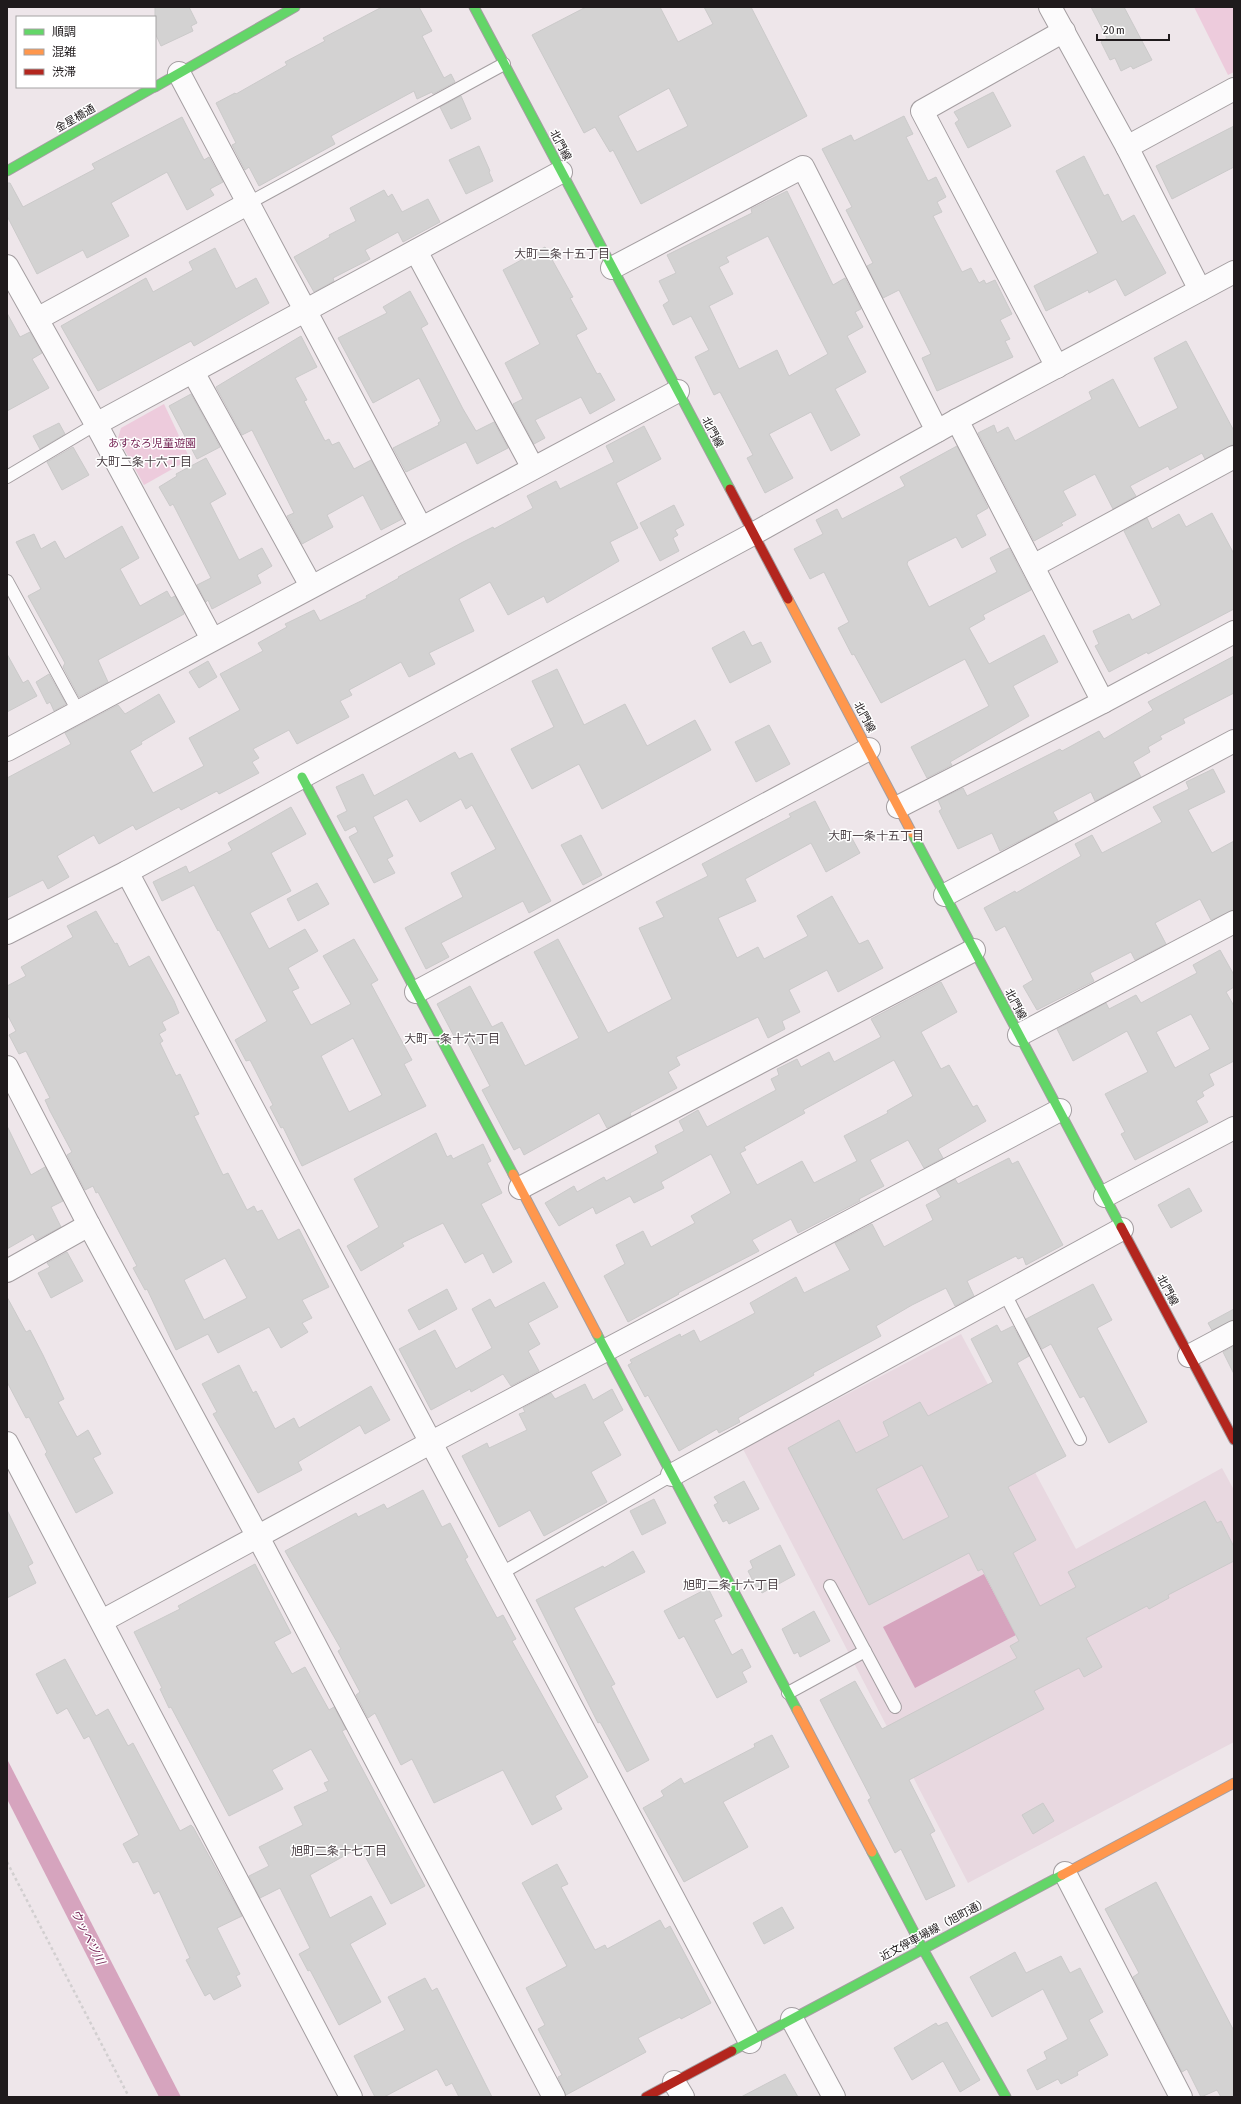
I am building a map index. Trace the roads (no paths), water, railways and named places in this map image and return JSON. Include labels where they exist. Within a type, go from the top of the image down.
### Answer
[{"type":"street","name":"金星橋通","points":[[156,86],[295,7]]},
{"type":"street","name":"北門線","points":[[474,7],[753,534],[869,749],[898,807],[1234,1440]]},
{"type":"street","points":[[1052,8],[1127,147],[1200,290]]},
{"type":"street","points":[[1057,367],[922,111],[1064,32]]},
{"type":"street","points":[[179,73],[247,204],[421,528]]},
{"type":"street","name":"金星橋通","points":[[7,170],[153,88]]},
{"type":"street","points":[[1127,147],[1234,89]]},
{"type":"street","points":[[612,268],[803,167],[937,431]]},
{"type":"street","points":[[96,424],[561,172]]},
{"type":"street","points":[[37,319],[247,204]]},
{"type":"street","points":[[416,251],[533,468]]},
{"type":"street","points":[[7,266],[96,424],[212,639]]},
{"type":"street","points":[[7,933],[127,872],[753,534],[957,420],[1234,272]]},
{"type":"street","points":[[193,372],[311,586]]},
{"type":"street","points":[[7,750],[678,391]]},
{"type":"street","points":[[957,420],[1103,702]]},
{"type":"street","points":[[1033,566],[1234,457]]},
{"type":"street","points":[[898,807],[1103,702],[1234,632]]},
{"type":"street","points":[[945,895],[1234,741]]},
{"type":"street","points":[[416,992],[869,749]]},
{"type":"street","points":[[302,777],[923,1949],[1006,2097]]},
{"type":"street","points":[[127,872],[750,2042]]},
{"type":"street","points":[[1019,1035],[1234,922]]},
{"type":"street","points":[[520,1188],[974,950]]},
{"type":"street","points":[[7,1067],[89,1225],[258,1537],[554,2097]]},
{"type":"street","points":[[102,1621],[430,1443],[1060,1110]]},
{"type":"street","points":[[1105,1196],[1234,1128]]},
{"type":"street","points":[[7,1271],[89,1225]]},
{"type":"street","points":[[672,1475],[1004,1292],[1122,1229]]},
{"type":"street","points":[[1189,1356],[1234,1332]]},
{"type":"street","points":[[7,1443],[102,1621],[351,2097]]},
{"type":"street","name":"近文停車場線（旭町通）","points":[[646,2097],[678,2089],[750,2042],[1234,1782]]},
{"type":"street","points":[[1065,1873],[1181,2097]]},
{"type":"street","points":[[792,2019],[834,2097]]},
{"type":"lane","points":[[247,204],[504,64]]},
{"type":"lane","points":[[7,477],[96,424]]},
{"type":"lane","points":[[7,581],[78,711]]},
{"type":"lane","points":[[1004,1292],[1080,1439]]},
{"type":"lane","points":[[500,1574],[672,1475]]},
{"type":"lane","points":[[830,1586],[895,1707]]},
{"type":"lane","points":[[788,1693],[865,1651]]},
{"type":"water","points":[[984,1574],[1016,1635],[915,1688],[883,1627]]},
{"type":"water","name":"ウッペツ川","points":[[7,1759],[181,2097],[159,2097],[7,1799]]},
{"type":"district","name":"大町二条十五丁目","points":[[562,254]]},
{"type":"district","name":"大町二条十六丁目","points":[[144,462]]},
{"type":"district","name":"大町一条十五丁目","points":[[876,836]]},
{"type":"district","name":"大町一条十六丁目","points":[[452,1039]]},
{"type":"district","name":"旭町二条十六丁目","points":[[731,1585]]},
{"type":"district","name":"旭町二条十七丁目","points":[[339,1851]]},
{"type":"park label","name":"あすなろ児童遊園","points":[[152,443]]}]
